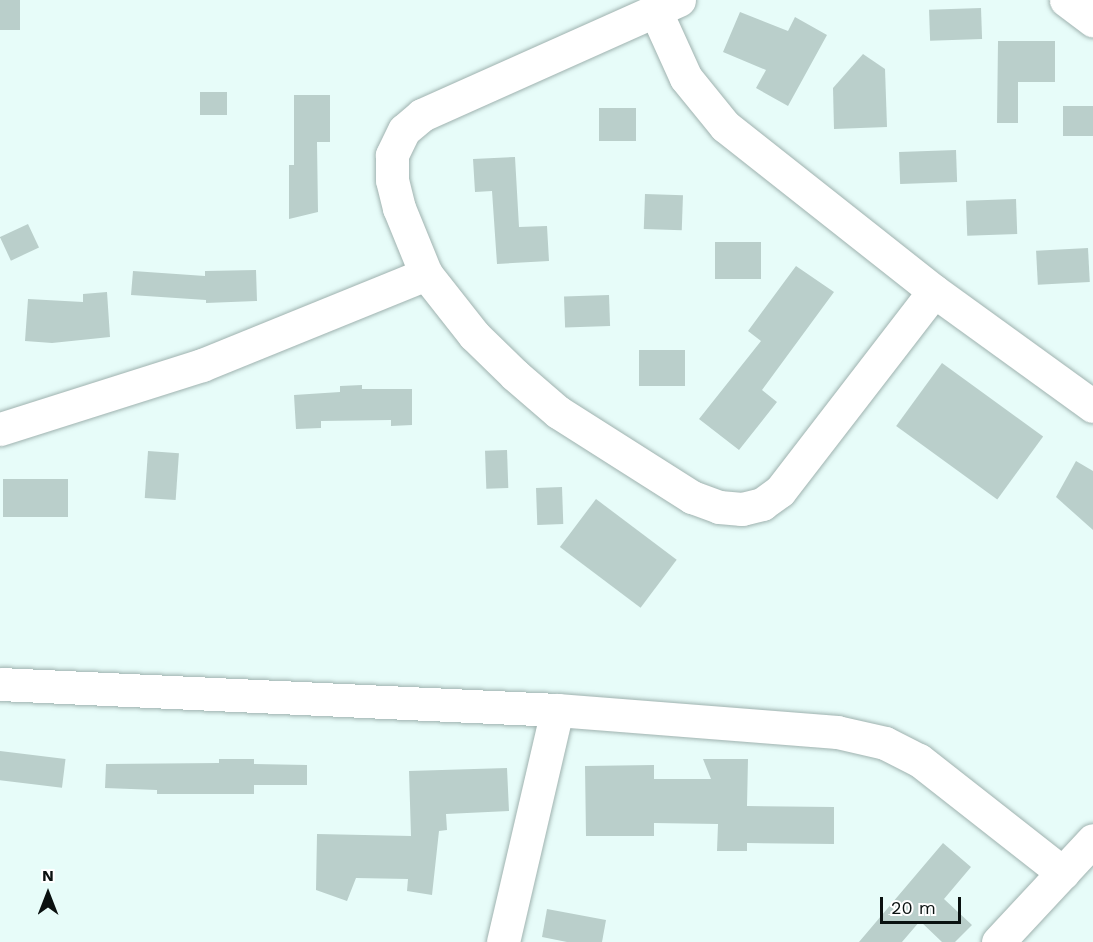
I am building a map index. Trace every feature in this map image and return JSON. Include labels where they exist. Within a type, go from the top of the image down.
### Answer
[{"type":"street","points":[[1066,0],[1093,20]]},
{"type":"street","points":[[934,291],[780,491],[762,504],[742,509],[718,507],[692,497],[558,412],[514,375],[474,335],[426,274],[399,208],[392,180],[392,155],[404,130],[422,115],[667,6],[686,78],[725,126],[934,291],[1093,406]]},
{"type":"street","points":[[0,429],[202,365],[426,274]]},
{"type":"street","points":[[0,684],[557,711],[837,732],[885,743],[919,760],[1063,873]]},
{"type":"street","points":[[503,942],[557,711]]},
{"type":"street","points":[[998,942],[1093,840]]},
{"type":"building","points":[[0,0],[20,0],[20,30],[0,30]]},
{"type":"building","points":[[981,8],[982,39],[930,41],[929,10]]},
{"type":"building","points":[[740,12],[788,31],[795,17],[827,35],[788,106],[756,88],[766,70],[723,52]]},
{"type":"building","points":[[998,41],[1055,41],[1055,82],[1018,82],[1018,123],[997,123]]},
{"type":"building","points":[[863,54],[885,69],[887,127],[834,129],[833,88]]},
{"type":"building","points":[[200,92],[227,92],[227,115],[200,115]]},
{"type":"building","points":[[294,95],[330,95],[330,142],[317,142],[318,212],[289,219],[289,165],[294,165]]},
{"type":"building","points":[[1063,106],[1093,106],[1093,136],[1063,136]]},
{"type":"building","points":[[599,108],[636,108],[636,141],[599,141]]},
{"type":"building","points":[[956,150],[957,182],[900,184],[899,152]]},
{"type":"building","points":[[515,157],[519,227],[547,226],[549,261],[497,264],[492,191],[475,192],[473,159]]},
{"type":"building","points":[[645,194],[683,195],[682,230],[644,229]]},
{"type":"building","points":[[1016,199],[1017,234],[967,236],[966,201]]},
{"type":"building","points":[[28,224],[39,248],[11,261],[0,237]]},
{"type":"building","points":[[715,242],[761,242],[761,279],[715,279]]},
{"type":"building","points":[[1088,248],[1090,282],[1038,285],[1036,251]]},
{"type":"building","points":[[796,266],[834,292],[762,390],[777,402],[739,450],[699,419],[761,341],[748,331]]},
{"type":"building","points":[[256,270],[257,301],[206,303],[206,300],[131,295],[133,271],[205,276],[205,271]]},
{"type":"building","points":[[107,292],[110,337],[52,343],[25,341],[28,299],[83,302],[83,294]]},
{"type":"building","points":[[609,295],[610,326],[565,328],[564,297]]},
{"type":"building","points":[[639,350],[685,350],[685,386],[639,386]]},
{"type":"building","points":[[942,363],[1043,436],[997,500],[896,426]]},
{"type":"building","points":[[362,385],[362,389],[412,389],[412,425],[391,426],[391,420],[321,421],[321,428],[296,429],[294,395],[340,392],[340,386]]},
{"type":"building","points":[[507,450],[508,488],[486,489],[485,451]]},
{"type":"building","points":[[148,451],[179,453],[176,500],[145,498]]},
{"type":"building","points":[[1076,461],[1093,471],[1093,530],[1056,497]]},
{"type":"building","points":[[3,479],[68,479],[68,517],[3,517]]},
{"type":"building","points":[[562,487],[563,524],[537,525],[536,488]]},
{"type":"building","points":[[596,499],[677,560],[641,608],[560,547]]},
{"type":"building","points":[[0,751],[66,759],[62,788],[0,780]]},
{"type":"building","points":[[219,759],[254,759],[254,764],[307,765],[307,785],[254,785],[254,794],[157,794],[157,790],[105,788],[106,764],[219,763]]},
{"type":"building","points":[[703,759],[748,759],[747,806],[834,807],[834,844],[747,843],[747,851],[717,851],[718,824],[654,823],[654,836],[586,836],[585,766],[654,765],[654,779],[711,779]]},
{"type":"building","points":[[507,768],[509,811],[446,814],[447,830],[439,831],[432,895],[407,891],[408,879],[356,878],[347,901],[316,890],[317,834],[411,836],[409,771]]},
{"type":"building","points":[[943,843],[971,867],[944,899],[972,925],[955,942],[942,942],[920,921],[902,942],[859,942]]},
{"type":"building","points":[[547,909],[606,920],[602,942],[567,942],[542,937]]}]
